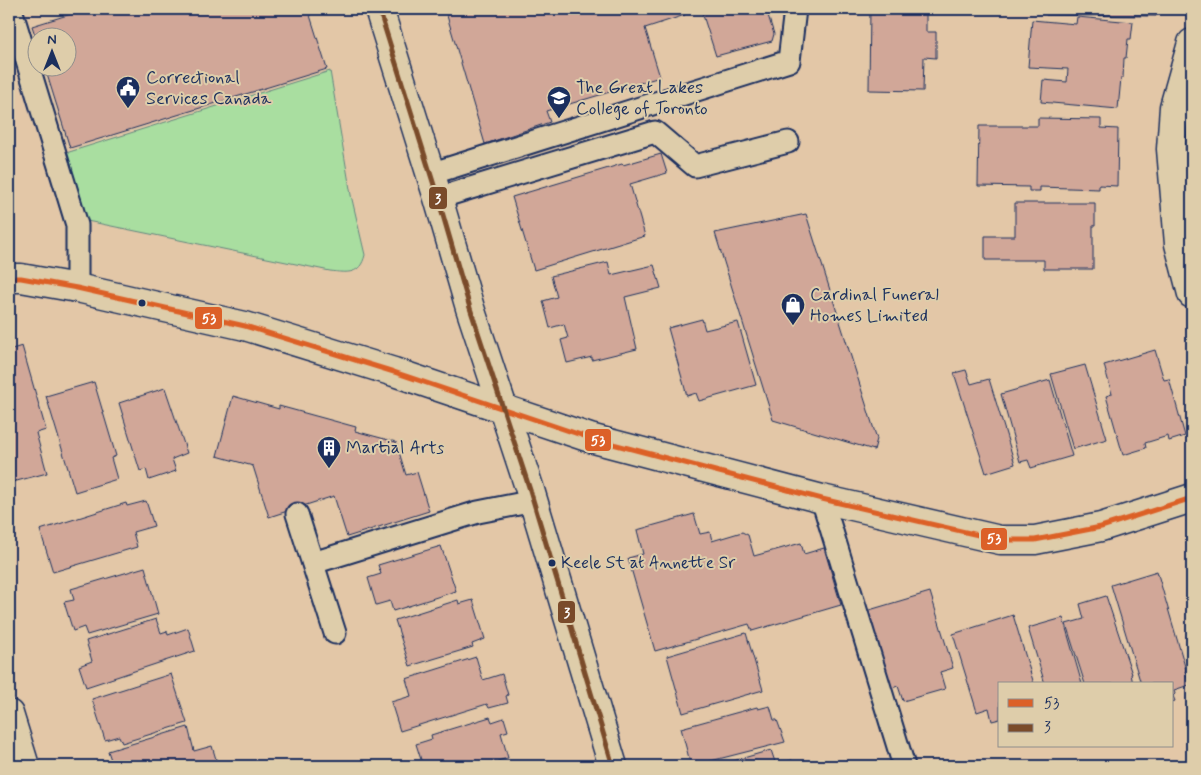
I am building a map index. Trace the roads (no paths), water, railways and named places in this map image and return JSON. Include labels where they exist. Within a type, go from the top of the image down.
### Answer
[{"type":"street","points":[[379,9],[470,308],[534,501],[613,766]]},
{"type":"street","points":[[1192,43],[1174,107],[1171,149],[1186,242],[1192,294]]},
{"type":"street","points":[[9,278],[21,278],[77,288],[245,326],[394,372],[590,438],[822,499],[1000,540],[1035,540],[1101,527],[1192,498]]},
{"type":"street","points":[[9,714],[25,766]]},
{"type":"lane","points":[[11,9],[77,225],[77,288]]},
{"type":"lane","points":[[434,186],[789,61],[794,9]]},
{"type":"lane","points":[[434,186],[654,132],[695,166],[788,142]]},
{"type":"lane","points":[[822,499],[904,766]]},
{"type":"lane","points":[[312,562],[478,512],[534,501]]},
{"type":"lane","points":[[297,514],[336,633]]},
{"type":"place","name":"Correctional Services Canada","points":[[128,109]]},
{"type":"place","name":"The Great Lakes College of Toronto","points":[[559,119]]},
{"type":"place","name":"Cardinal Funeral Homes Limited","points":[[793,326]]},
{"type":"place","name":"Martial Arts","points":[[329,469]]},
{"type":"place","name":"Keele St at Annette Sr","points":[[552,563]]}]
